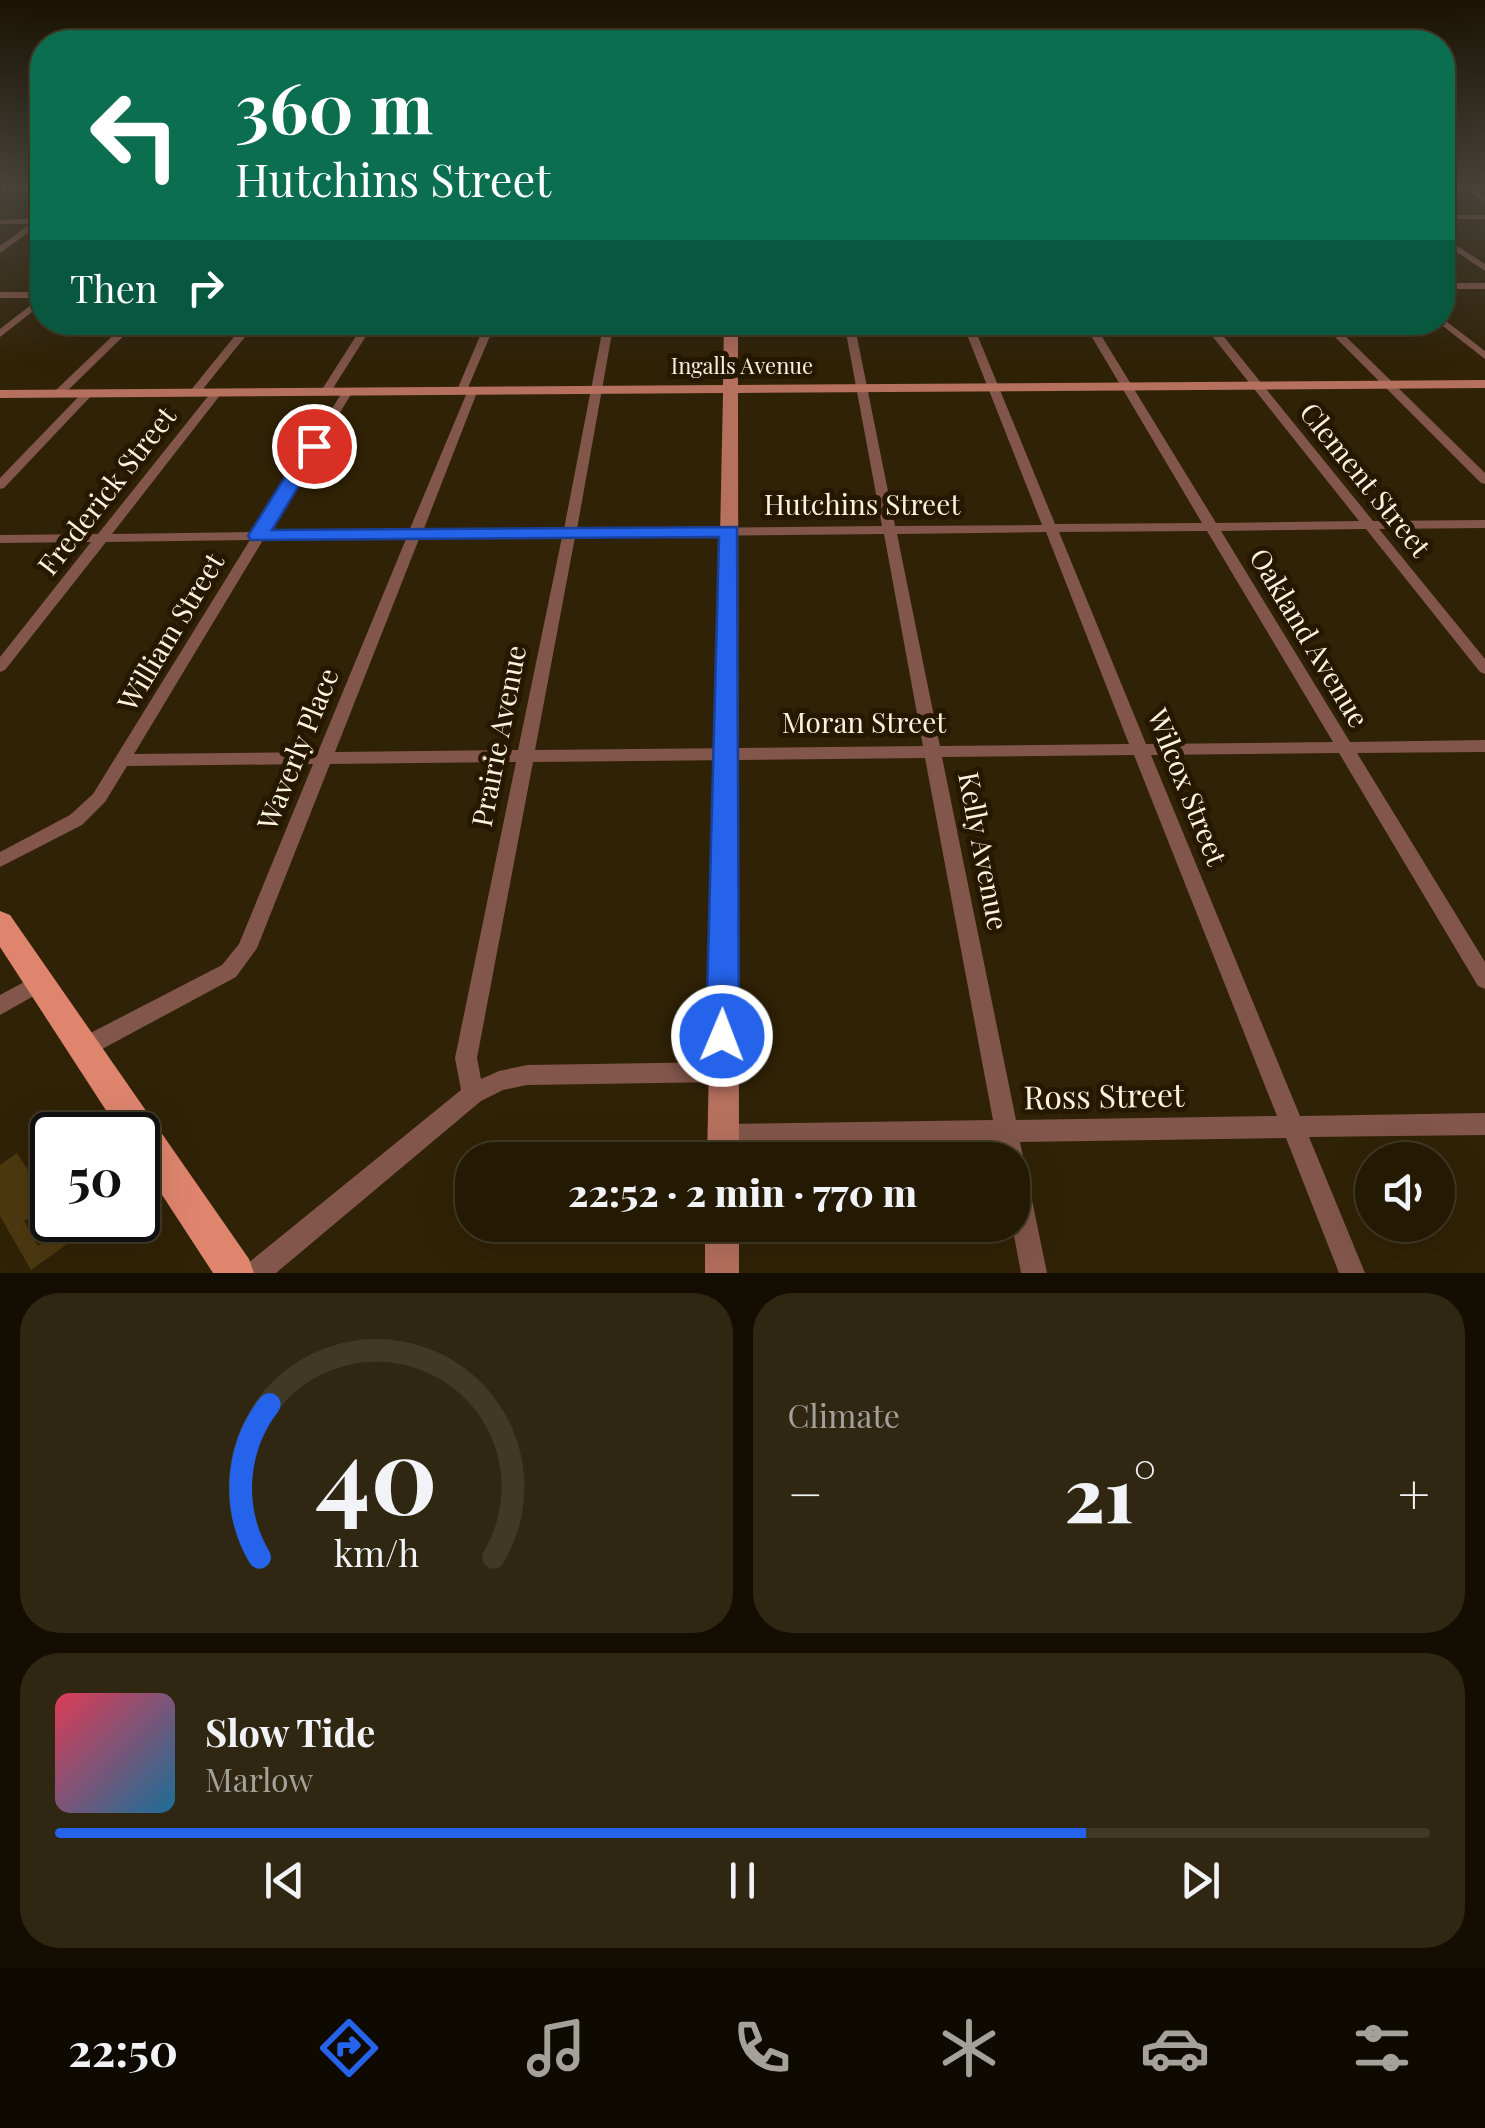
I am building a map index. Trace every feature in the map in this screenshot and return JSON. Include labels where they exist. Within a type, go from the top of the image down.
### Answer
[{"type":"main road","points":[[0,923],[236,1273]]},
{"type":"street","points":[[1455,247],[1485,268]]},
{"type":"street","points":[[1455,286],[1485,286]]},
{"type":"street","points":[[0,295],[30,296]]},
{"type":"street","points":[[0,334],[30,308]]},
{"type":"street","points":[[1455,332],[1485,356]]},
{"type":"street","points":[[59,394],[120,335]]},
{"type":"street","name":"Frederick Street","points":[[195,392],[241,335]]},
{"type":"street","points":[[326,392],[362,335]]},
{"type":"street","name":"Waverly Place","points":[[83,1048],[228,971],[247,948],[414,534],[486,335]]},
{"type":"street","name":"Prairie Avenue","points":[[472,1094],[466,1058],[607,335]]},
{"type":"street","points":[[723,1142],[731,335]]},
{"type":"street","name":"Kelly Avenue","points":[[852,335],[1034,1273]]},
{"type":"street","name":"Wilcox Street","points":[[973,335],[1352,1273]]},
{"type":"street","name":"Oakland Avenue","points":[[1096,335],[1485,980]]},
{"type":"street","name":"Clement Street","points":[[1216,335],[1485,669]]},
{"type":"street","points":[[1339,335],[1485,480]]},
{"type":"street","name":"Ingalls Avenue","points":[[0,394],[1485,384]]},
{"type":"street","name":"William Street","points":[[0,860],[76,820],[99,798],[348,391]]},
{"type":"street","name":"Frederick Street","points":[[0,667],[217,392]]},
{"type":"street","points":[[0,485],[88,394]]},
{"type":"street","name":"Hutchins Street","points":[[0,539],[1485,524]]},
{"type":"street","name":"Moran Street","points":[[124,760],[1485,746]]},
{"type":"street","points":[[0,1006],[39,984]]},
{"type":"street","points":[[256,1273],[472,1094],[499,1080],[527,1074],[722,1072]]},
{"type":"street","name":"Ross Street","points":[[723,1135],[1485,1124]]},
{"type":"street","points":[[722,1242],[722,1273]]},
{"type":"building","points":[[17,1153],[30,1174],[30,1217],[24,1221],[30,1242],[38,1246],[44,1242],[70,1242],[31,1270],[0,1216],[0,1165]]},
{"type":"route","points":[[314,446],[258,536],[730,531],[722,1036]]}]
